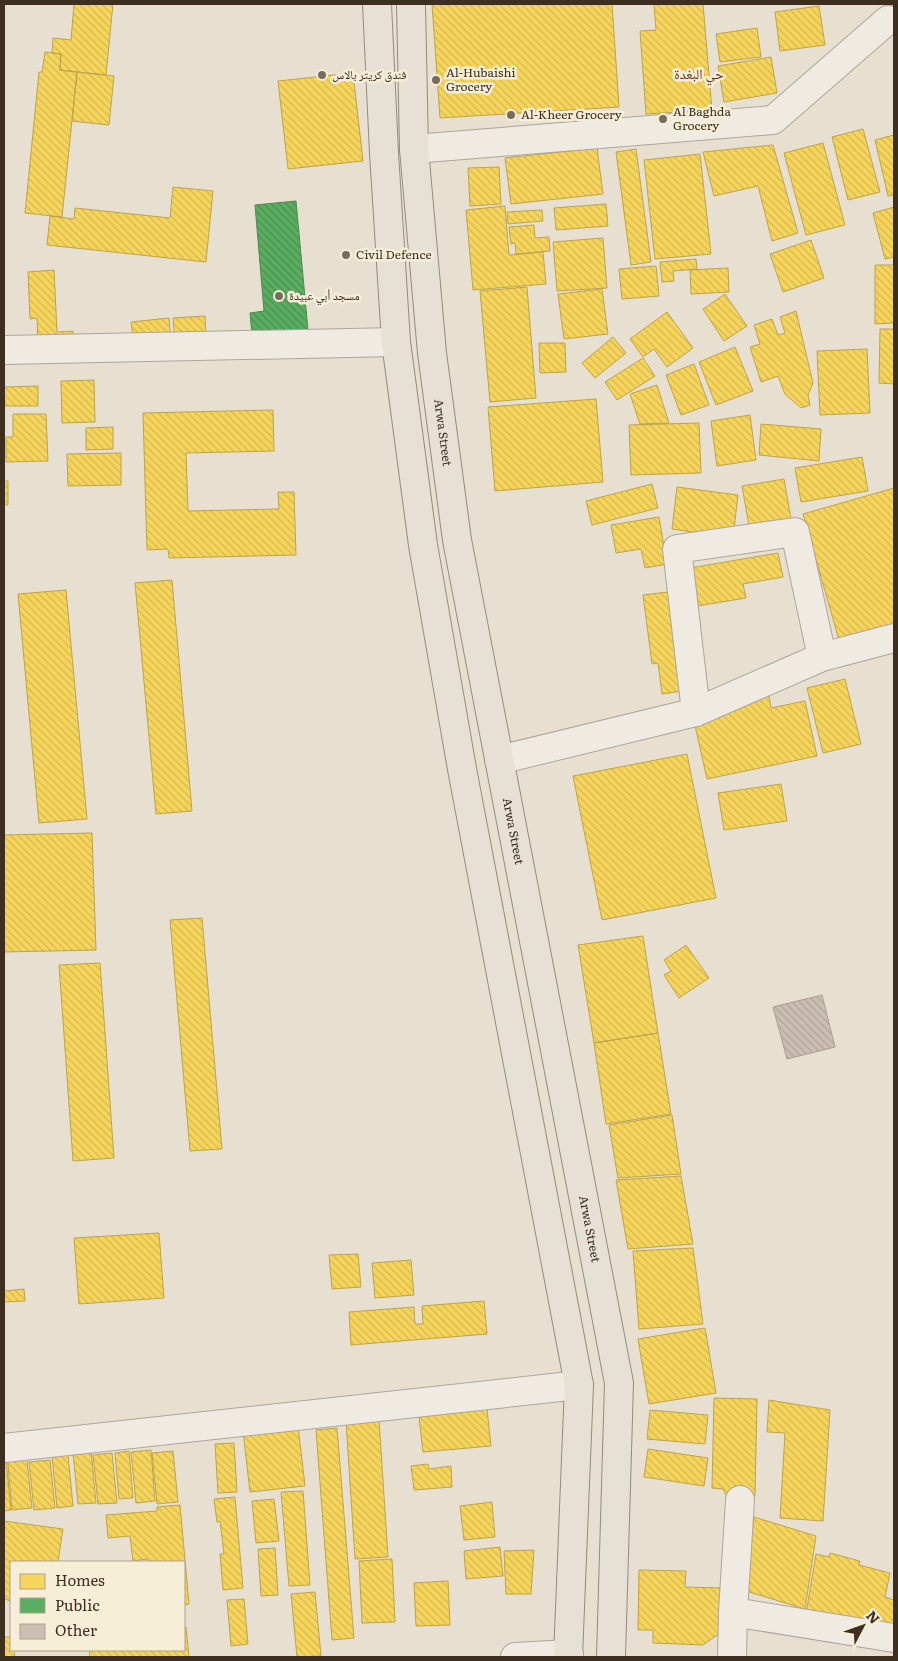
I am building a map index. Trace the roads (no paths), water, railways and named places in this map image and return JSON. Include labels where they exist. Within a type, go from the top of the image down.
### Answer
[{"type":"main road","points":[[377,4],[396,342],[423,545],[462,768],[579,1385],[569,1656]]},
{"type":"main road","name":"Arwa Street","points":[[411,4],[414,149],[432,353],[454,520],[618,1383],[611,1657]]},
{"type":"main road","points":[[462,768],[499,760]]},
{"type":"main road","points":[[579,1385],[618,1383]]},
{"type":"street","points":[[414,149],[773,120],[888,20]]},
{"type":"street","points":[[4,350],[396,342]]},
{"type":"street","points":[[696,712],[677,549],[795,532],[822,657]]},
{"type":"street","points":[[499,760],[696,712],[822,657],[894,638]]},
{"type":"street","points":[[4,1448],[579,1385]]},
{"type":"street","points":[[732,1657],[732,1612],[740,1500]]},
{"type":"street","points":[[732,1612],[894,1638]]},
{"type":"street","points":[[515,1657],[569,1656]]},
{"type":"place","name":"فندق كريتر بالاس","points":[[322,75]]},
{"type":"place","name":"Al-Hubaishi Grocery","points":[[436,80]]},
{"type":"place","name":"Al-Kheer Grocery","points":[[511,115]]},
{"type":"place","name":"Al Baghda Grocery","points":[[663,119]]},
{"type":"place","name":"Civil Defence","points":[[346,255]]},
{"type":"place","name":"مسجد أبي عبيدة","points":[[279,296]]},
{"type":"district","name":"حي البغدة","points":[[699,74]]}]
